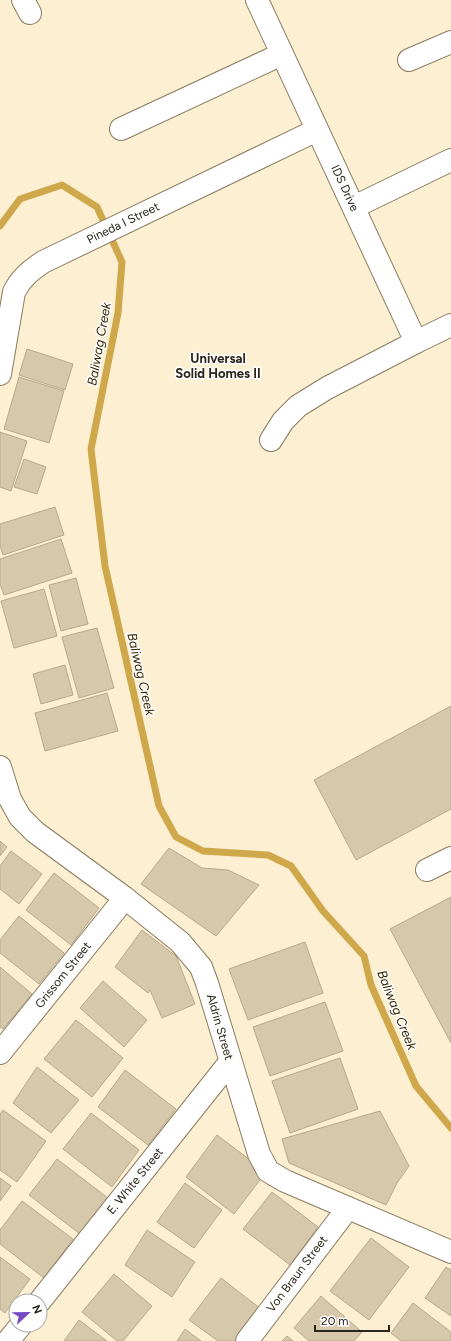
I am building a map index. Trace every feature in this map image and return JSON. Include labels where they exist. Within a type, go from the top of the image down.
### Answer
[{"type":"street","name":"IDS Drive","points":[[257,0],[416,342]]},
{"type":"street","points":[[409,60],[451,42]]},
{"type":"street","points":[[121,128],[282,54]]},
{"type":"street","name":"Pineda I Street","points":[[0,374],[14,292],[19,282],[30,271],[43,262],[317,130]]},
{"type":"street","points":[[354,207],[451,160]]},
{"type":"street","points":[[271,440],[283,421],[298,406],[327,388],[451,325]]},
{"type":"street","name":"Aldrin Street","points":[[0,767],[10,799],[20,817],[35,832],[125,898],[180,942],[201,968],[259,1154],[268,1171],[285,1181],[451,1252]]},
{"type":"street","points":[[427,870],[451,858]]},
{"type":"street","name":"Grissom Street","points":[[0,1053],[125,898]]},
{"type":"street","name":"E. White Street","points":[[46,1293],[230,1062]]},
{"type":"street","name":"Von Braun Street","points":[[247,1341],[348,1208]]},
{"type":"street","points":[[8,1341],[14,1333]]},
{"type":"building","points":[[27,349],[73,364],[65,390],[19,375]]},
{"type":"building","points":[[19,377],[64,391],[49,443],[4,429]]},
{"type":"building","points":[[0,432],[27,441],[11,491],[0,487]]},
{"type":"building","points":[[24,459],[46,467],[37,494],[14,487]]},
{"type":"building","points":[[55,507],[64,535],[3,555],[0,545],[0,524]]},
{"type":"building","points":[[61,539],[72,573],[4,595],[0,584],[0,559]]},
{"type":"building","points":[[76,578],[88,624],[61,631],[49,585]]},
{"type":"building","points":[[44,589],[57,636],[14,648],[1,601]]},
{"type":"building","points":[[97,628],[114,688],[79,698],[62,637]]},
{"type":"building","points":[[65,665],[73,695],[41,704],[33,674]]},
{"type":"building","points":[[107,693],[118,731],[45,751],[35,713]]},
{"type":"building","points":[[451,706],[451,809],[356,860],[314,780]]},
{"type":"building","points":[[0,841],[7,847],[0,856]]},
{"type":"building","points":[[169,848],[202,868],[228,870],[259,885],[216,936],[141,884]]},
{"type":"building","points":[[11,851],[42,874],[19,904],[0,889],[0,866]]},
{"type":"building","points":[[54,873],[99,908],[71,945],[26,910]]},
{"type":"building","points":[[451,897],[451,1043],[390,929]]},
{"type":"building","points":[[19,916],[64,953],[39,984],[0,953],[0,940]]},
{"type":"building","points":[[142,930],[176,956],[195,1004],[162,1018],[150,990],[148,993],[115,967]]},
{"type":"building","points":[[305,942],[323,993],[248,1020],[229,969]]},
{"type":"building","points":[[0,967],[32,994],[3,1029],[0,1027]]},
{"type":"building","points":[[103,981],[147,1020],[124,1047],[80,1008]]},
{"type":"building","points":[[325,1002],[343,1051],[270,1076],[253,1027]]},
{"type":"building","points":[[76,1020],[123,1058],[92,1097],[44,1059]]},
{"type":"building","points":[[340,1058],[358,1109],[290,1133],[272,1081]]},
{"type":"building","points":[[37,1067],[79,1100],[51,1133],[13,1103]]},
{"type":"building","points":[[125,1070],[176,1109],[148,1145],[98,1107]]},
{"type":"building","points":[[3,1110],[46,1141],[17,1182],[0,1170],[0,1114]]},
{"type":"building","points":[[380,1111],[409,1166],[397,1183],[386,1205],[289,1163],[282,1139]]},
{"type":"building","points":[[91,1113],[139,1150],[112,1187],[63,1149]]},
{"type":"building","points":[[217,1135],[266,1172],[234,1214],[186,1177]]},
{"type":"building","points":[[57,1159],[108,1198],[80,1234],[29,1195]]},
{"type":"building","points":[[0,1178],[11,1186],[0,1201]]},
{"type":"building","points":[[185,1183],[222,1210],[194,1248],[157,1222]]},
{"type":"building","points":[[272,1192],[318,1227],[290,1265],[243,1229]]},
{"type":"building","points":[[22,1201],[73,1239],[44,1278],[0,1244],[0,1230]]},
{"type":"building","points":[[147,1230],[195,1262],[172,1297],[125,1265]]},
{"type":"building","points":[[371,1238],[409,1267],[369,1320],[330,1291]]},
{"type":"building","points":[[0,1257],[30,1279],[20,1293],[8,1293],[8,1309],[5,1313],[0,1309]]},
{"type":"building","points":[[446,1267],[451,1270],[451,1316],[425,1298]]},
{"type":"building","points":[[114,1274],[152,1306],[123,1341],[117,1341],[82,1312]]},
{"type":"building","points":[[221,1278],[261,1309],[237,1341],[218,1341],[189,1320]]},
{"type":"building","points":[[321,1296],[362,1332],[354,1341],[309,1341],[294,1328]]},
{"type":"building","points":[[413,1303],[451,1332],[451,1341],[401,1341],[391,1333]]},
{"type":"building","points":[[79,1320],[107,1341],[64,1341]]},
{"type":"building","points":[[185,1329],[201,1341],[177,1341]]},
{"type":"building","points":[[287,1336],[293,1341],[282,1341]]},
{"type":"waterway","name":"Baliwag Creek","points":[[0,226],[20,199],[62,185],[97,207],[122,262],[118,313],[91,449],[105,566],[159,806],[176,837],[203,851],[268,855],[291,866],[323,911],[364,956],[371,985],[416,1086],[451,1128]]},
{"type":"district","name":"Universal Solid Homes II","points":[[218,366]]}]
